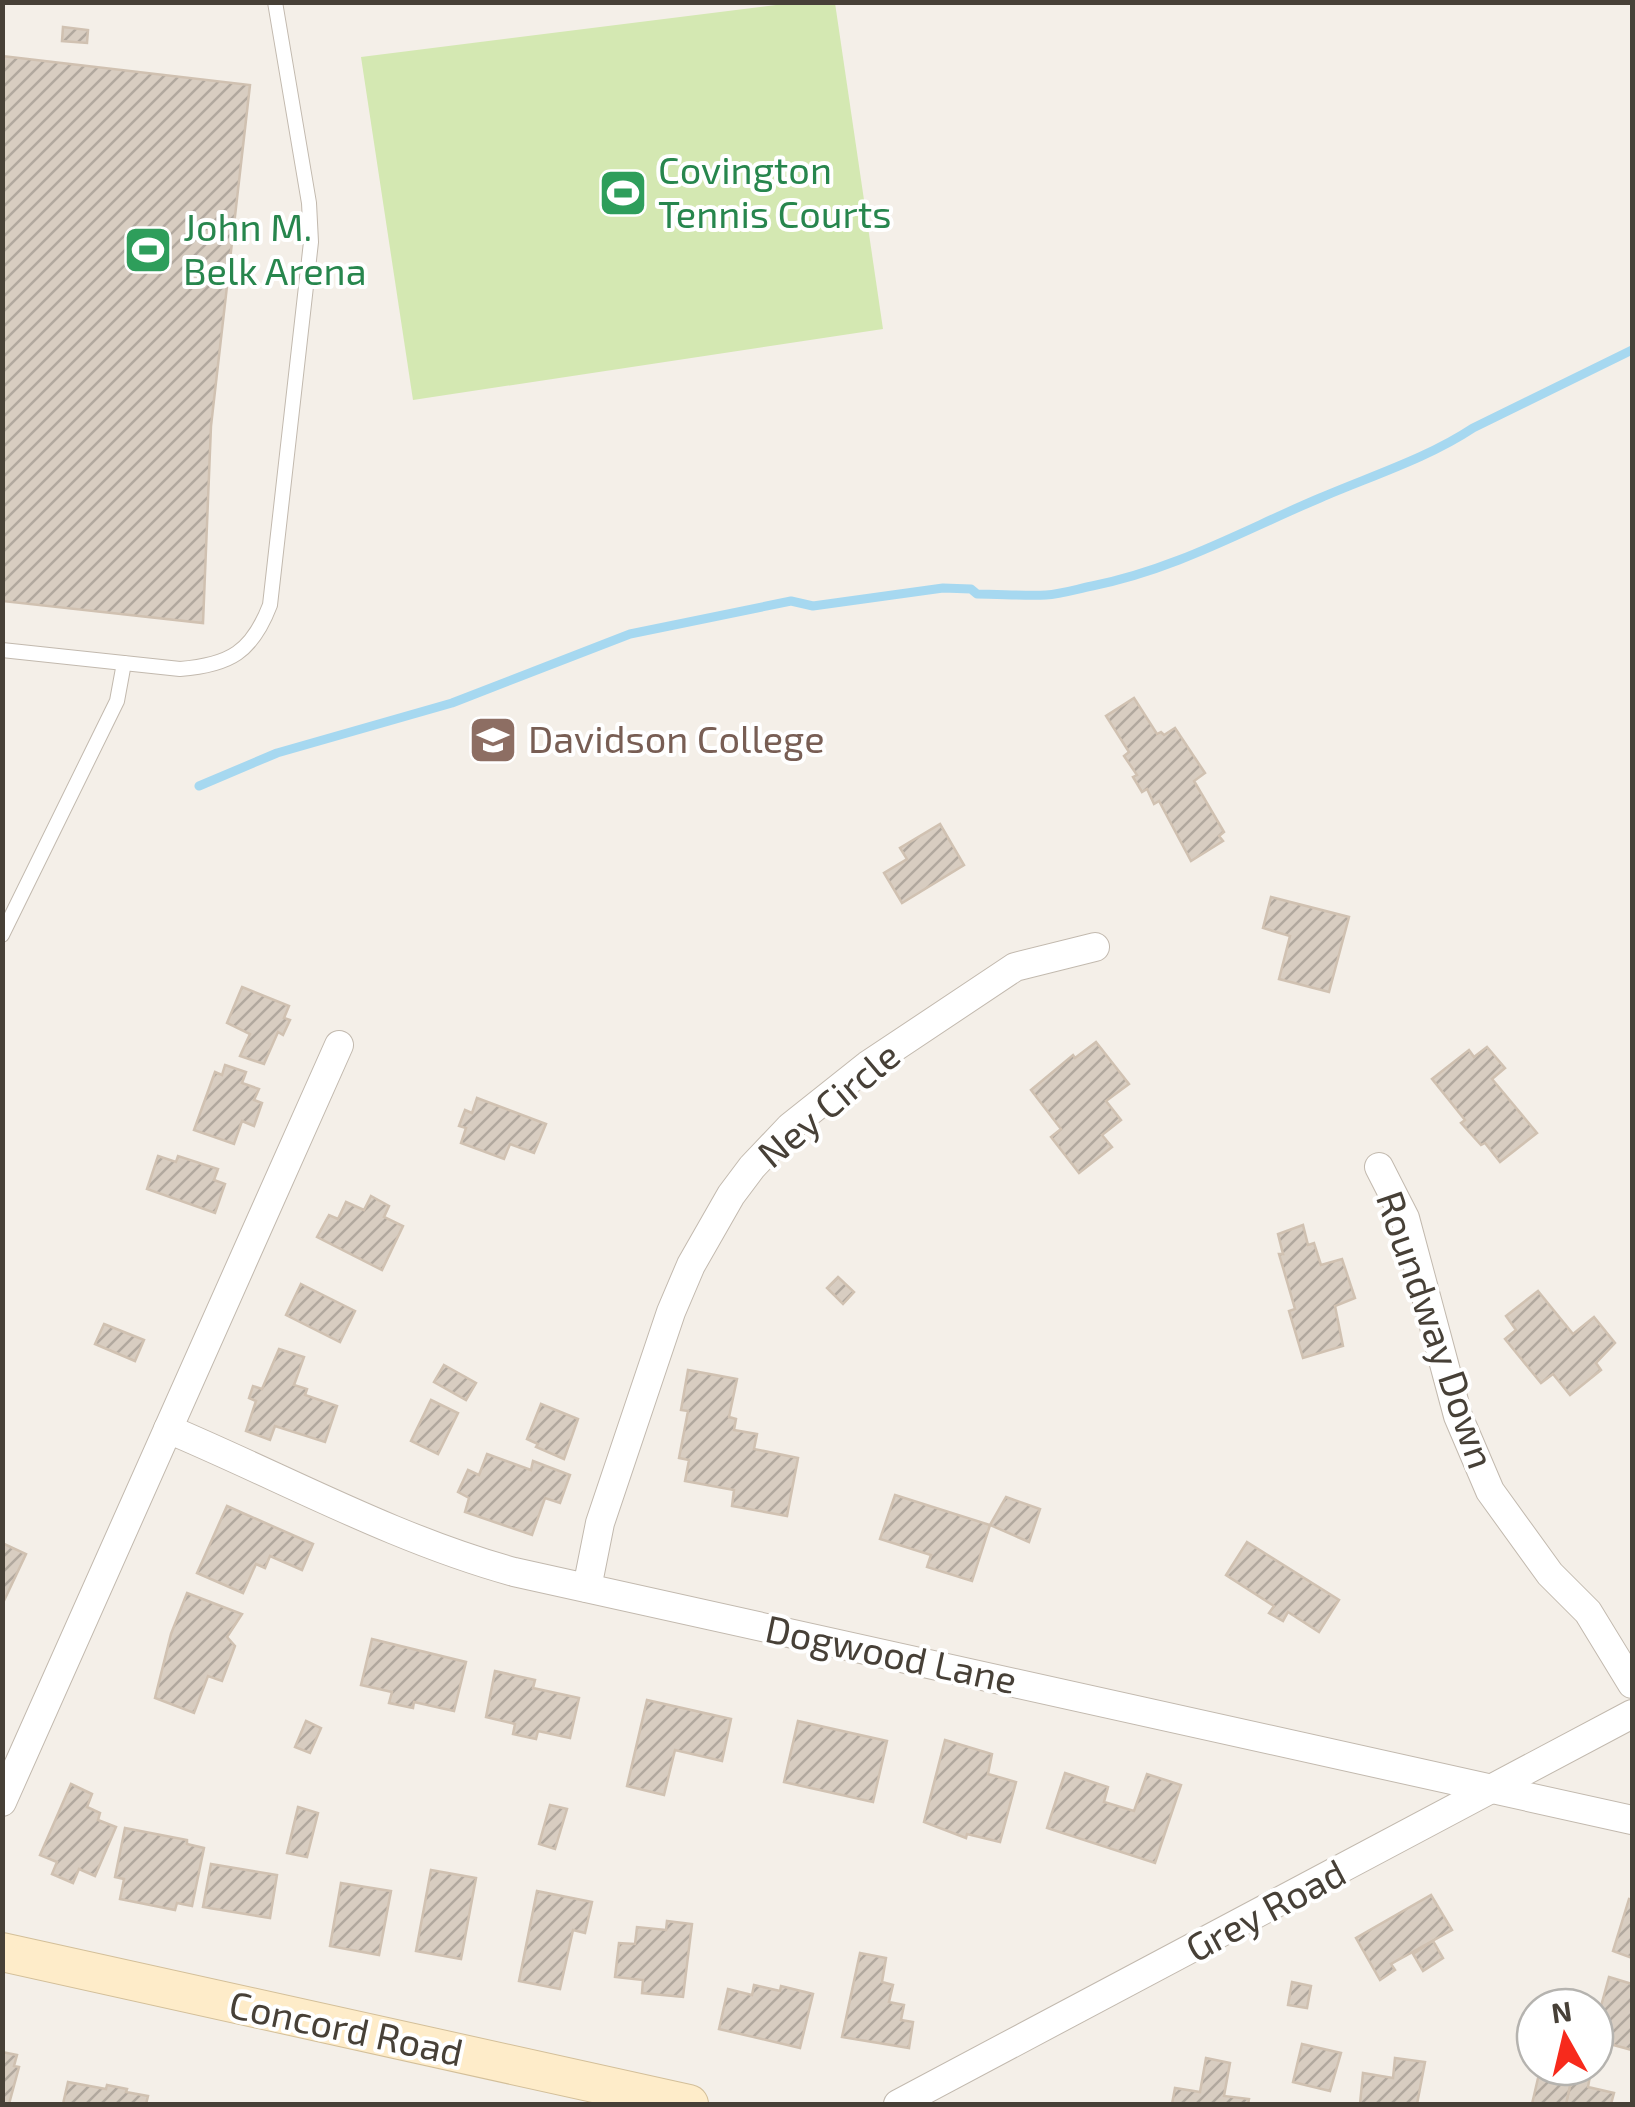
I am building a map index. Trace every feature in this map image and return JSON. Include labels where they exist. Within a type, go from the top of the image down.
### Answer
[{"type":"main road","name":"Concord Road","points":[[2,1952],[689,2104]]},
{"type":"street","name":"Ney Circle","points":[[586,1588],[600,1523],[671,1312],[690,1265],[752,1167],[790,1127],[868,1065],[1015,967],[1096,948]]},
{"type":"street","points":[[2,1802],[338,1045]]},
{"type":"street","name":"Roundway Down","points":[[1379,1167],[1405,1218],[1458,1416],[1490,1491],[1550,1574],[1588,1612],[1632,1684]]},
{"type":"street","name":"Dogwood Lane","points":[[168,1429],[474,1561],[1632,1820]]},
{"type":"street","name":"Grey Road","points":[[898,2104],[1632,1714]]},
{"type":"lane","points":[[2,650],[180,669],[226,660],[246,648],[260,630],[270,605],[311,242],[309,202],[275,2]]},
{"type":"lane","points":[[2,935],[118,701],[124,663]]},
{"type":"green space","name":"Covington Tennis Courts","points":[[792,3],[835,3],[883,329],[413,400],[361,57]]},
{"type":"building","points":[[63,27],[88,30],[87,43],[62,41]]},
{"type":"building","points":[[2,56],[250,85],[211,426],[203,623],[2,601]]},
{"type":"building","points":[[1134,698],[1157,734],[1164,735],[1175,728],[1205,773],[1194,781],[1224,832],[1219,836],[1223,841],[1191,861],[1159,801],[1154,804],[1147,789],[1142,792],[1133,777],[1137,775],[1124,756],[1129,752],[1106,716]]},
{"type":"building","points":[[940,824],[964,865],[902,903],[884,873],[907,859],[900,848]]},
{"type":"building","points":[[1271,897],[1349,917],[1329,992],[1279,979],[1290,936],[1263,928]]},
{"type":"building","points":[[242,987],[289,1006],[284,1018],[290,1020],[283,1035],[278,1032],[264,1064],[240,1056],[250,1034],[227,1023]]},
{"type":"building","points":[[1096,1042],[1129,1084],[1106,1101],[1121,1120],[1102,1135],[1112,1147],[1079,1173],[1051,1137],[1061,1129],[1031,1090],[1073,1055],[1075,1058]]},
{"type":"building","points":[[1487,1047],[1505,1068],[1492,1079],[1537,1133],[1500,1162],[1461,1123],[1465,1120],[1432,1079],[1469,1050],[1474,1057]]},
{"type":"building","points":[[225,1065],[246,1072],[242,1083],[259,1089],[254,1100],[262,1103],[254,1126],[242,1121],[234,1144],[194,1130],[215,1072],[222,1075]]},
{"type":"building","points":[[477,1098],[546,1124],[534,1153],[510,1144],[504,1159],[461,1143],[466,1128],[459,1126],[465,1110],[472,1113]]},
{"type":"building","points":[[158,1156],[176,1162],[178,1156],[218,1169],[214,1180],[225,1184],[215,1213],[147,1189]]},
{"type":"building","points":[[371,1196],[389,1206],[384,1217],[403,1226],[382,1270],[317,1237],[329,1215],[338,1219],[346,1202],[364,1210]]},
{"type":"building","points":[[1303,1225],[1308,1245],[1314,1243],[1321,1265],[1342,1259],[1355,1298],[1335,1306],[1343,1346],[1303,1358],[1289,1311],[1295,1309],[1279,1254],[1283,1254],[1278,1234]]},
{"type":"building","points":[[838,1277],[854,1292],[843,1304],[827,1288]]},
{"type":"building","points":[[301,1284],[355,1311],[340,1342],[286,1315]]},
{"type":"building","points":[[1538,1291],[1573,1334],[1594,1317],[1615,1343],[1596,1363],[1601,1370],[1570,1395],[1553,1374],[1541,1383],[1505,1339],[1516,1330],[1506,1316]]},
{"type":"building","points":[[104,1324],[144,1340],[135,1361],[95,1344]]},
{"type":"building","points":[[279,1349],[304,1357],[294,1385],[307,1389],[305,1395],[337,1406],[325,1442],[275,1426],[270,1440],[246,1431],[256,1401],[249,1398],[253,1386],[262,1389]]},
{"type":"building","points":[[444,1365],[476,1383],[466,1400],[434,1382]]},
{"type":"building","points":[[688,1370],[737,1379],[729,1417],[736,1419],[734,1430],[757,1434],[754,1449],[798,1458],[787,1516],[732,1506],[734,1490],[685,1481],[689,1460],[679,1458],[688,1411],[681,1410]]},
{"type":"building","points":[[431,1400],[458,1413],[438,1454],[411,1441]]},
{"type":"building","points":[[541,1404],[578,1419],[564,1459],[527,1439]]},
{"type":"building","points":[[487,1454],[531,1470],[533,1461],[570,1475],[560,1503],[545,1498],[532,1535],[465,1512],[469,1498],[458,1492],[468,1470],[479,1475]]},
{"type":"building","points":[[895,1495],[990,1525],[972,1581],[927,1567],[931,1555],[880,1539]]},
{"type":"building","points":[[1006,1497],[1040,1509],[1029,1542],[990,1525]]},
{"type":"building","points":[[227,1506],[313,1544],[302,1570],[270,1556],[265,1568],[256,1564],[243,1593],[197,1573]]},
{"type":"building","points":[[1247,1542],[1339,1600],[1319,1632],[1288,1612],[1283,1621],[1269,1613],[1274,1606],[1226,1575]]},
{"type":"building","points":[[2,1543],[26,1554],[2,1605]]},
{"type":"building","points":[[187,1593],[242,1614],[227,1637],[235,1646],[222,1681],[208,1676],[194,1713],[155,1698],[171,1634]]},
{"type":"building","points":[[372,1639],[466,1662],[454,1711],[414,1702],[413,1708],[389,1703],[392,1692],[361,1685]]},
{"type":"building","points":[[495,1671],[535,1680],[533,1688],[579,1698],[570,1738],[538,1731],[536,1739],[513,1734],[515,1724],[486,1717]]},
{"type":"building","points":[[647,1700],[731,1719],[722,1761],[675,1750],[664,1795],[627,1786]]},
{"type":"building","points":[[306,1721],[321,1728],[310,1753],[295,1747]]},
{"type":"building","points":[[798,1721],[887,1741],[873,1802],[784,1782]]},
{"type":"building","points":[[945,1740],[992,1754],[988,1774],[1016,1782],[1000,1842],[967,1834],[966,1838],[924,1822]]},
{"type":"building","points":[[1065,1773],[1108,1787],[1104,1802],[1134,1811],[1147,1774],[1181,1785],[1155,1863],[1047,1828]]},
{"type":"building","points":[[71,1784],[92,1794],[87,1807],[100,1813],[98,1820],[116,1827],[95,1876],[79,1869],[73,1883],[52,1874],[57,1862],[40,1855]]},
{"type":"building","points":[[550,1805],[567,1809],[555,1849],[539,1844]]},
{"type":"building","points":[[298,1807],[318,1813],[307,1857],[287,1853]]},
{"type":"building","points":[[125,1828],[187,1840],[187,1844],[204,1848],[192,1906],[177,1903],[175,1910],[120,1899],[124,1879],[115,1877]]},
{"type":"building","points":[[211,1864],[277,1875],[270,1918],[203,1907]]},
{"type":"building","points":[[431,1870],[476,1878],[461,1959],[416,1951]]},
{"type":"building","points":[[341,1883],[391,1891],[379,1955],[330,1946]]},
{"type":"building","points":[[537,1891],[592,1902],[585,1933],[573,1930],[560,1989],[519,1981]]},
{"type":"building","points":[[1431,1895],[1452,1930],[1391,1964],[1395,1970],[1380,1980],[1356,1938]]},
{"type":"building","points":[[1629,1899],[1632,1900],[1632,1958],[1613,1951]]},
{"type":"building","points":[[667,1921],[692,1924],[683,1997],[642,1993],[643,1980],[615,1977],[619,1943],[635,1944],[637,1927],[666,1930]]},
{"type":"building","points":[[1433,1941],[1443,1958],[1423,1971],[1413,1954]]},
{"type":"building","points":[[860,1953],[886,1958],[882,1982],[893,1985],[889,2002],[904,2005],[901,2020],[913,2022],[909,2048],[842,2037]]},
{"type":"building","points":[[1609,1977],[1632,1984],[1632,2050],[1615,2045],[1615,1987],[1606,1987]]},
{"type":"building","points":[[1292,1982],[1311,1986],[1307,2008],[1288,2005]]},
{"type":"building","points":[[754,1985],[780,1991],[781,1986],[813,1994],[800,2048],[719,2029],[728,1989],[752,1995]]},
{"type":"building","points":[[1302,2044],[1341,2053],[1330,2091],[1293,2082]]},
{"type":"building","points":[[2,2052],[17,2055],[14,2066],[19,2067],[9,2104],[2,2104]]},
{"type":"building","points":[[1206,2058],[1230,2063],[1224,2096],[1249,2099],[1248,2104],[1172,2104],[1175,2088],[1200,2092]]},
{"type":"building","points":[[1395,2058],[1425,2062],[1417,2104],[1360,2104],[1363,2073],[1393,2078]]},
{"type":"building","points":[[68,2082],[106,2089],[107,2085],[148,2096],[146,2104],[63,2104]]},
{"type":"building","points":[[1536,2087],[1570,2087],[1566,2104],[1532,2104]]},
{"type":"building","points":[[1570,2087],[1614,2093],[1611,2104],[1566,2104]]},
{"type":"waterway","points":[[199,786],[277,753],[452,703],[630,634],[791,601],[813,606],[943,588],[971,589],[977,594],[1046,595],[1123,579],[1208,548],[1418,458],[1632,350]]},
{"type":"place","name":"Covington Tennis Courts","points":[[623,193]]},
{"type":"place","name":"John M. Belk Arena","points":[[148,250]]},
{"type":"place","name":"Davidson College","points":[[493,740]]}]
